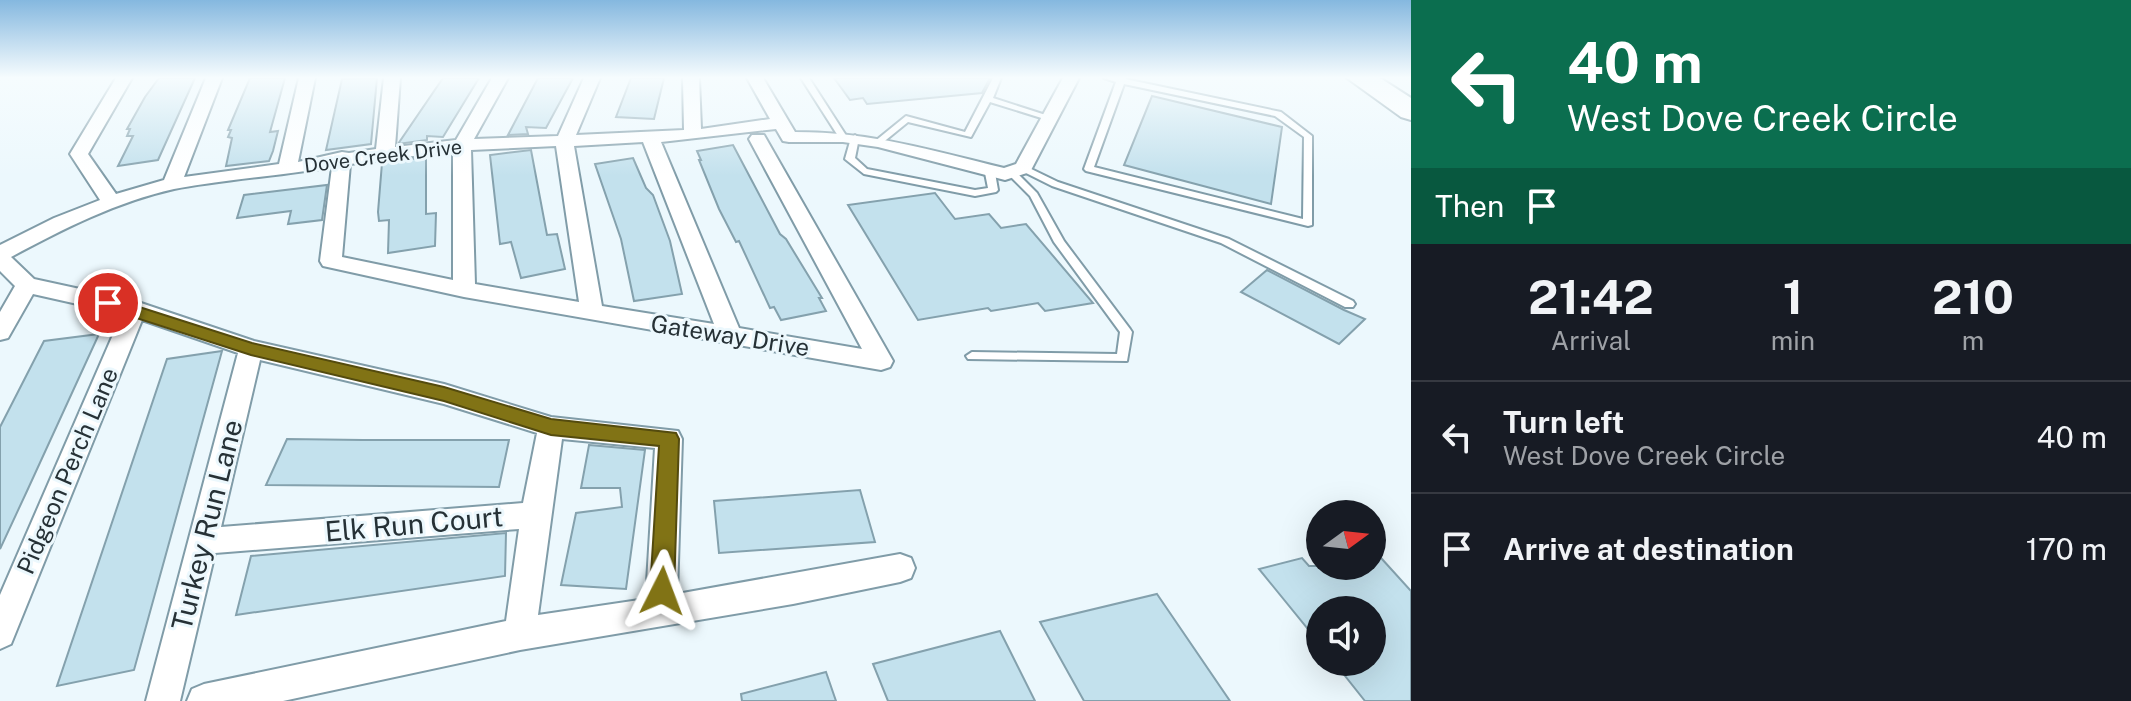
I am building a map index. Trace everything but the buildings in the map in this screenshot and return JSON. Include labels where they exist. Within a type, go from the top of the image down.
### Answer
[{"type":"street","points":[[105,111],[79,154],[111,202]]},
{"type":"street","points":[[172,184],[201,111]]},
{"type":"street","points":[[287,169],[300,111]]},
{"type":"street","points":[[385,153],[389,111]]},
{"type":"street","points":[[464,290],[462,145],[481,111]]},
{"type":"street","points":[[578,111],[564,142],[592,313]]},
{"type":"street","points":[[692,111],[693,135]]},
{"type":"street","points":[[774,111],[785,130]]},
{"type":"street","points":[[1018,170],[1055,111]]},
{"type":"street","name":"Dove Creek Drive","points":[[0,256],[61,222],[111,202],[172,184],[287,169],[342,157],[462,145],[785,130],[878,142],[990,173],[1018,170]]},
{"type":"street","points":[[650,137],[730,336]]},
{"type":"street","name":"Gateway Drive","points":[[342,157],[331,261],[464,290],[881,361],[758,139]]},
{"type":"street","points":[[0,256],[27,285],[135,309],[251,349],[444,394],[551,427],[669,439],[661,612]]},
{"type":"street","points":[[0,332],[27,285]]},
{"type":"street","name":"Pidgeon Perch Lane","points":[[0,633],[135,309]]},
{"type":"street","name":"Turkey Run Lane","points":[[163,701],[251,349]]},
{"type":"street","name":"Elk Run Court","points":[[204,541],[535,515],[551,427]]},
{"type":"street","points":[[520,634],[535,515]]},
{"type":"street","points":[[204,701],[520,634],[661,612],[900,568]]},
{"type":"lane","points":[[829,111],[849,137],[850,159],[864,171],[975,193],[993,190],[990,173]]},
{"type":"lane","points":[[878,142],[906,119],[968,135],[981,111]]},
{"type":"lane","points":[[1027,111],[1051,118]]},
{"type":"lane","points":[[1110,111],[1089,169],[1308,223],[1308,136],[1278,114],[1263,111]]},
{"type":"lane","points":[[1018,170],[1225,241],[1349,304]]},
{"type":"lane","points":[[972,356],[1123,358],[1126,332],[1059,242],[1018,170]]},
{"type":"route","points":[[108,303],[135,309],[251,349],[444,394],[551,427],[669,439],[662,591]]}]
